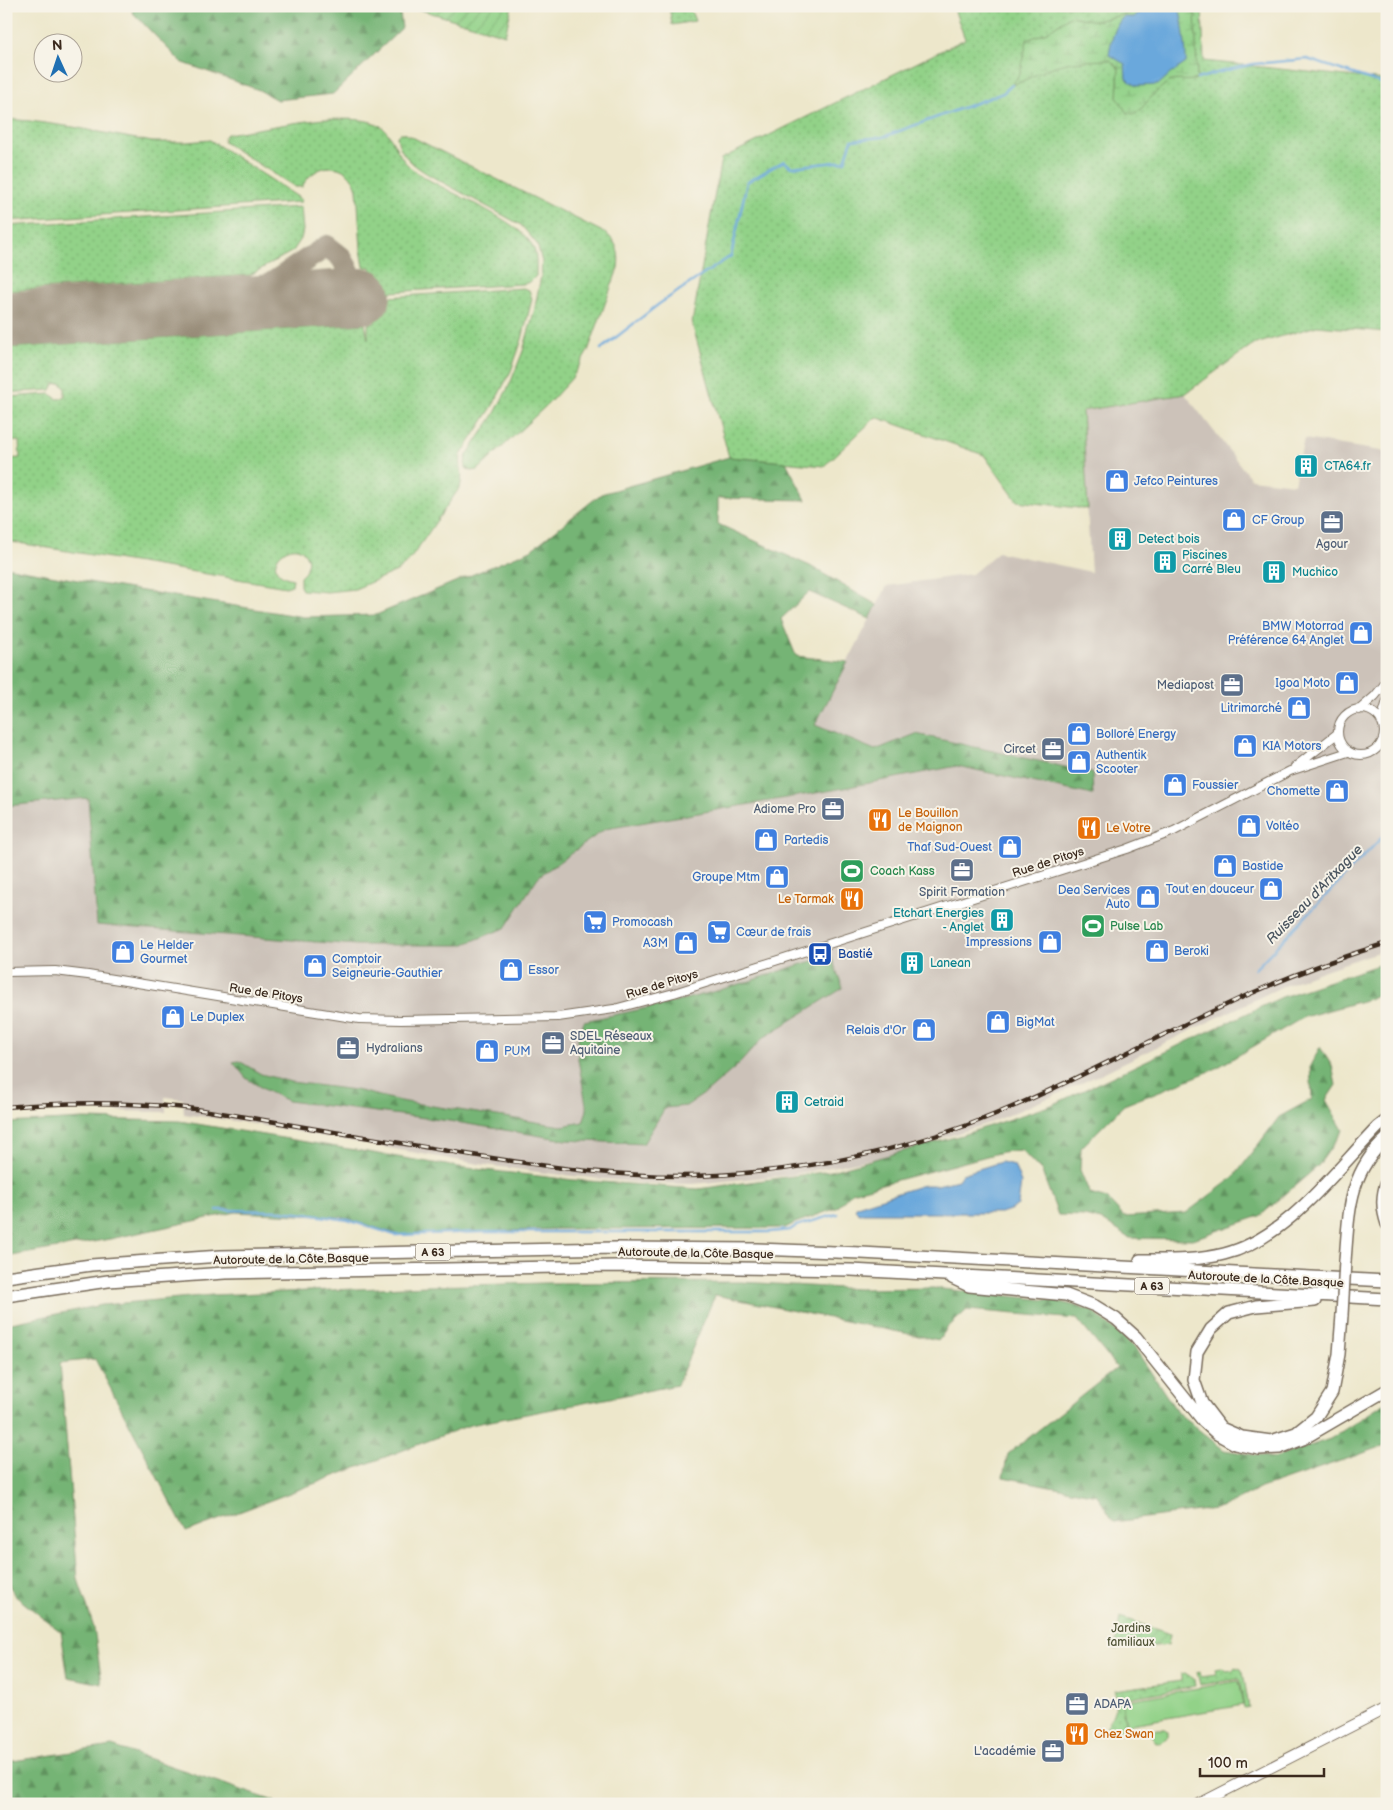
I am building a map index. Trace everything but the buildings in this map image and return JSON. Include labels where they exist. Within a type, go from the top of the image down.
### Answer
[{"type":"highway","points":[[1085,1264],[1115,1260],[1164,1260],[1204,1257],[1224,1254],[1243,1248],[1282,1225],[1305,1205],[1378,1127],[1387,1120]]},
{"type":"highway","points":[[1356,1298],[1256,1306],[1229,1313],[1211,1329],[1197,1352],[1194,1380],[1202,1402],[1221,1428],[1242,1438],[1271,1442],[1296,1433],[1316,1417],[1332,1392],[1339,1354],[1342,1316],[1345,1261],[1349,1214],[1353,1190],[1361,1169],[1375,1149],[1387,1138]]},
{"type":"highway","points":[[1387,1181],[1382,1192],[1382,1209],[1387,1224]]},
{"type":"highway","name":"Autoroute de la Côte Basque","points":[[6,1277],[91,1265],[221,1256],[616,1248],[757,1249],[1085,1264],[1387,1281]]},
{"type":"highway","name":"Autoroute de la Côte Basque","points":[[6,1296],[108,1281],[235,1273],[616,1266],[805,1269],[948,1275],[1387,1300]]},
{"type":"highway","points":[[948,1275],[968,1286],[1066,1295],[1095,1306],[1116,1319],[1136,1337],[1203,1422],[1217,1434],[1235,1444],[1259,1449],[1280,1448],[1303,1439],[1387,1390]]},
{"type":"main road","points":[[1199,1804],[1387,1708]]},
{"type":"street","points":[[1359,710],[1375,696],[1387,681]]},
{"type":"street","points":[[1381,722],[1387,701]]},
{"type":"street","points":[[1359,710],[1372,712],[1381,722],[1384,732],[1383,738],[1376,749],[1363,755],[1356,755],[1348,752],[1343,747],[1338,733],[1339,724],[1350,712],[1359,710]]},
{"type":"street","points":[[1290,771],[1338,733]]},
{"type":"street","points":[[1290,771],[1348,752]]},
{"type":"street","name":"Rue de Pitoys","points":[[6,972],[55,971],[88,975],[359,1019],[524,1018],[595,1012],[636,1004],[674,993],[1127,849],[1174,831],[1290,771]]},
{"type":"shaded area","points":[[1185,394],[1251,479],[1294,484],[1304,439],[1387,452],[1387,949],[1281,987],[1065,1091],[989,1123],[887,1156],[790,1175],[692,1184],[643,1183],[553,1174],[479,1164],[242,1122],[184,1114],[183,1099],[165,1097],[166,1112],[60,1110],[6,1114],[6,806],[88,798],[97,925],[356,945],[462,945],[505,928],[538,877],[605,829],[833,790],[957,766],[1093,795],[1091,773],[916,734],[875,750],[815,725],[887,586],[972,574],[998,552],[1091,572],[1081,412]]},
{"type":"green space","points":[[134,6],[399,6],[402,28],[333,94],[277,100],[259,90],[181,62],[132,12]]},
{"type":"green space","points":[[408,6],[512,6],[505,35]]},
{"type":"green space","points":[[669,6],[685,6],[691,11],[695,21],[672,25]]},
{"type":"green space","points":[[953,6],[1202,6],[1204,61],[1385,80],[1387,85],[1387,332],[1317,326],[1252,345],[1185,394],[1082,411],[1088,509],[1017,501],[984,455],[876,417],[824,466],[729,457],[692,323],[721,159],[965,39]]},
{"type":"green space","points":[[1151,6],[1195,6],[1197,79],[1175,80],[1168,83],[1158,90],[1136,114],[1127,113],[1117,97],[1119,68],[1110,60],[1078,61],[1062,64],[1012,85],[1020,74],[1027,40],[1047,32],[1070,16],[1096,21],[1150,8]]},
{"type":"green space","points":[[6,119],[73,127],[152,142],[210,140],[301,199],[301,202],[6,221]]},
{"type":"green space","points":[[323,119],[364,120],[382,127],[391,138],[401,157],[411,168],[440,186],[498,216],[527,238],[535,252],[536,276],[530,282],[523,284],[373,293],[371,267],[364,267],[357,189],[353,179],[339,168],[323,168],[308,178],[302,187],[295,187],[224,142],[224,137],[227,134]]},
{"type":"green space","points":[[400,133],[404,133],[607,234],[614,242],[619,258],[618,268],[588,351],[572,378],[549,403],[478,470],[471,471],[466,468],[467,455],[494,415],[510,384],[523,351],[534,312],[542,262],[537,244],[521,225],[431,176],[409,160],[398,143],[397,136]]},
{"type":"green space","points":[[301,207],[303,230],[301,239],[293,251],[250,275],[6,291],[6,226]]},
{"type":"green space","points":[[523,288],[529,290],[532,299],[522,339],[511,371],[492,407],[461,455],[462,479],[460,487],[409,561],[397,571],[355,589],[327,592],[302,590],[300,577],[305,572],[308,561],[303,551],[296,548],[288,549],[276,561],[276,568],[281,574],[293,579],[292,585],[286,587],[6,541],[6,459],[20,458],[19,441],[6,442],[6,397],[51,394],[59,399],[65,396],[65,388],[61,383],[54,384],[51,390],[6,393],[6,348],[365,324],[368,340],[368,324],[375,323],[373,298]]},
{"type":"green space","points":[[729,457],[786,462],[806,500],[718,498],[718,524],[810,566],[877,605],[870,619],[809,592],[781,619],[796,656],[848,662],[815,725],[875,750],[916,734],[1092,773],[1093,795],[957,766],[833,790],[605,829],[538,877],[505,928],[462,945],[356,945],[97,925],[88,798],[6,806],[6,567],[304,617],[376,615],[531,550],[601,494]]},
{"type":"green space","points":[[831,956],[843,988],[763,1038],[738,1065],[707,1092],[686,1106],[665,1108],[643,1144],[566,1140],[449,1121],[288,1101],[246,1078],[233,1062],[239,1061],[261,1074],[291,1082],[355,1090],[400,1101],[562,1126],[583,1122],[587,1110],[578,1059],[578,1039],[584,1021],[696,996]]},
{"type":"green space","points":[[1387,962],[1387,989],[1369,999],[1304,1017],[1213,1070],[1124,1105],[1081,1148],[1080,1170],[1090,1194],[1107,1199],[1124,1217],[1186,1213],[1234,1177],[1279,1117],[1312,1099],[1310,1066],[1320,1047],[1332,1066],[1336,1085],[1326,1100],[1343,1130],[1318,1166],[1260,1216],[1193,1239],[1130,1238],[1101,1220],[1084,1216],[1058,1215],[1042,1172],[1021,1150],[1002,1152],[852,1192],[837,1208],[785,1228],[557,1229],[399,1235],[342,1217],[236,1212],[110,1239],[6,1257],[6,1123],[83,1119],[179,1121],[458,1167],[574,1180],[698,1189],[831,1171],[962,1135],[1052,1105],[1282,997]]},
{"type":"green space","points":[[742,1282],[858,1289],[933,1288],[1057,1301],[1091,1310],[1134,1347],[1178,1413],[1224,1450],[1274,1458],[1330,1439],[1387,1402],[1387,1445],[1261,1488],[1222,1508],[1114,1522],[1097,1495],[1003,1477],[1008,1454],[1117,1368],[1077,1319],[967,1310],[947,1328],[939,1340],[715,1295],[677,1385],[470,1425],[186,1532],[95,1359],[60,1363],[78,1579],[94,1628],[102,1684],[68,1677],[61,1632],[14,1595],[6,1573],[6,1324],[102,1305],[212,1295],[545,1283]]},
{"type":"green space","name":"Jardins familiaux","points":[[1120,1617],[1170,1634],[1168,1645],[1115,1649]]},
{"type":"green space","points":[[1235,1667],[1243,1672],[1249,1708],[1244,1709],[1239,1679],[1200,1685],[1197,1672],[1200,1671],[1201,1676],[1216,1674],[1215,1669],[1222,1668],[1226,1671],[1233,1670]]},
{"type":"green space","points":[[1185,1673],[1194,1679],[1195,1686],[1121,1699],[1126,1727],[1124,1731],[1106,1728],[1116,1704],[1114,1690],[1181,1681],[1181,1674]]},
{"type":"green space","points":[[1238,1681],[1243,1705],[1126,1725],[1122,1701]]},
{"type":"green space","points":[[1156,1729],[1165,1729],[1168,1732],[1168,1737],[1160,1742],[1156,1742],[1150,1734]]},
{"type":"green space","points":[[112,1746],[274,1801],[276,1804],[6,1804],[6,1762]]},
{"type":"water","points":[[1179,8],[1180,12],[1186,63],[1158,85],[1137,86],[1126,79],[1125,64],[1109,55],[1115,30],[1123,17],[1134,17],[1146,10]]},
{"type":"water","points":[[1001,1162],[1014,1165],[1021,1183],[1018,1205],[1001,1213],[859,1213],[855,1209],[857,1206],[923,1185],[937,1185],[958,1180],[962,1174]]},
{"type":"waterway","points":[[1197,79],[1253,64],[1307,59],[1387,85]]},
{"type":"waterway","points":[[601,349],[659,304],[731,256],[747,182],[784,161],[791,167],[845,161],[852,140],[883,137],[1003,93],[1012,85]]},
{"type":"waterway","name":"Ruisseau d'Aritxague","points":[[1255,969],[1387,832]]},
{"type":"waterway","points":[[217,1210],[281,1211],[314,1215],[348,1220],[395,1235],[481,1232],[770,1232],[790,1230],[796,1226],[837,1214]]},
{"type":"taxiway","points":[[240,304],[327,246],[341,257],[349,271],[350,285],[345,297],[335,311],[324,316],[307,317],[292,311],[284,301]]},
{"type":"runway","points":[[6,320],[363,296]]},
{"type":"railway","points":[[6,1107],[96,1103],[186,1108],[516,1162],[617,1174],[685,1176],[750,1173],[844,1159],[905,1145],[965,1126],[1060,1086],[1255,992],[1320,965],[1387,943]]},
{"type":"place","name":"CTA64.fr","points":[[1306,466]]},
{"type":"place","name":"Jefco Peintures","points":[[1117,481]]},
{"type":"place","name":"CF Group","points":[[1234,520]]},
{"type":"place","name":"Agour","points":[[1332,522]]},
{"type":"place","name":"Detect bois","points":[[1120,539]]},
{"type":"place","name":"Piscines Carré Bleu","points":[[1165,562]]},
{"type":"place","name":"Muchico","points":[[1274,572]]},
{"type":"place","name":"BMW Motorrad Préférence 64 Anglet","points":[[1361,633]]},
{"type":"place","name":"Igoa Moto","points":[[1347,683]]},
{"type":"place","name":"Mediapost","points":[[1232,685]]},
{"type":"place","name":"Litrimarché","points":[[1299,708]]},
{"type":"place","name":"Bolloré Energy","points":[[1079,734]]},
{"type":"place","name":"KIA Motors","points":[[1245,746]]},
{"type":"place","name":"Circet","points":[[1053,749]]},
{"type":"place","name":"Authentik Scooter","points":[[1079,762]]},
{"type":"place","name":"Foussier","points":[[1175,785]]},
{"type":"place","name":"Chomette","points":[[1337,791]]},
{"type":"place","name":"Adiome Pro","points":[[833,809]]},
{"type":"place","name":"Le Bouillon de Maignon","points":[[880,820]]},
{"type":"place","name":"Voltéo","points":[[1249,826]]},
{"type":"place","name":"Le Votre","points":[[1089,828]]},
{"type":"place","name":"Partedis","points":[[766,840]]},
{"type":"place","name":"Thaf Sud-Ouest","points":[[1010,847]]},
{"type":"place","name":"Bastide","points":[[1225,866]]},
{"type":"place","name":"Spirit Formation","points":[[962,870]]},
{"type":"place","name":"Coach Kass","points":[[852,871]]},
{"type":"place","name":"Groupe Mtm","points":[[777,877]]},
{"type":"place","name":"Tout en douceur","points":[[1271,889]]},
{"type":"place","name":"Dea Services Auto","points":[[1148,897]]},
{"type":"place","name":"Le Tarmak","points":[[852,899]]},
{"type":"place","name":"Etchart Energies - Anglet","points":[[1002,920]]},
{"type":"place","name":"Promocash","points":[[595,922]]},
{"type":"place","name":"Pulse Lab","points":[[1093,926]]},
{"type":"place","name":"Cœur de frais","points":[[719,932]]},
{"type":"place","name":"Impressions","points":[[1050,942]]},
{"type":"place","name":"A3M","points":[[686,943]]},
{"type":"place","name":"Beroki","points":[[1157,951]]},
{"type":"place","name":"Le Helder Gourmet","points":[[123,952]]},
{"type":"place","name":"Bastié","points":[[820,954]]},
{"type":"place","name":"Lanean","points":[[912,963]]},
{"type":"place","name":"Comptoir Seigneurie-Gauthier","points":[[315,966]]},
{"type":"place","name":"Essor","points":[[511,970]]},
{"type":"place","name":"Le Duplex","points":[[173,1017]]},
{"type":"place","name":"BigMat","points":[[998,1022]]},
{"type":"place","name":"Relais d'Or","points":[[924,1030]]},
{"type":"place","name":"SDEL Réseaux Aquitaine","points":[[553,1043]]},
{"type":"place","name":"Hydralians","points":[[348,1048]]},
{"type":"place","name":"PUM","points":[[487,1051]]},
{"type":"place","name":"Cetraid","points":[[787,1102]]},
{"type":"place","name":"ADAPA","points":[[1077,1704]]},
{"type":"place","name":"Chez Swan","points":[[1077,1734]]},
{"type":"place","name":"L'académie","points":[[1053,1751]]}]
